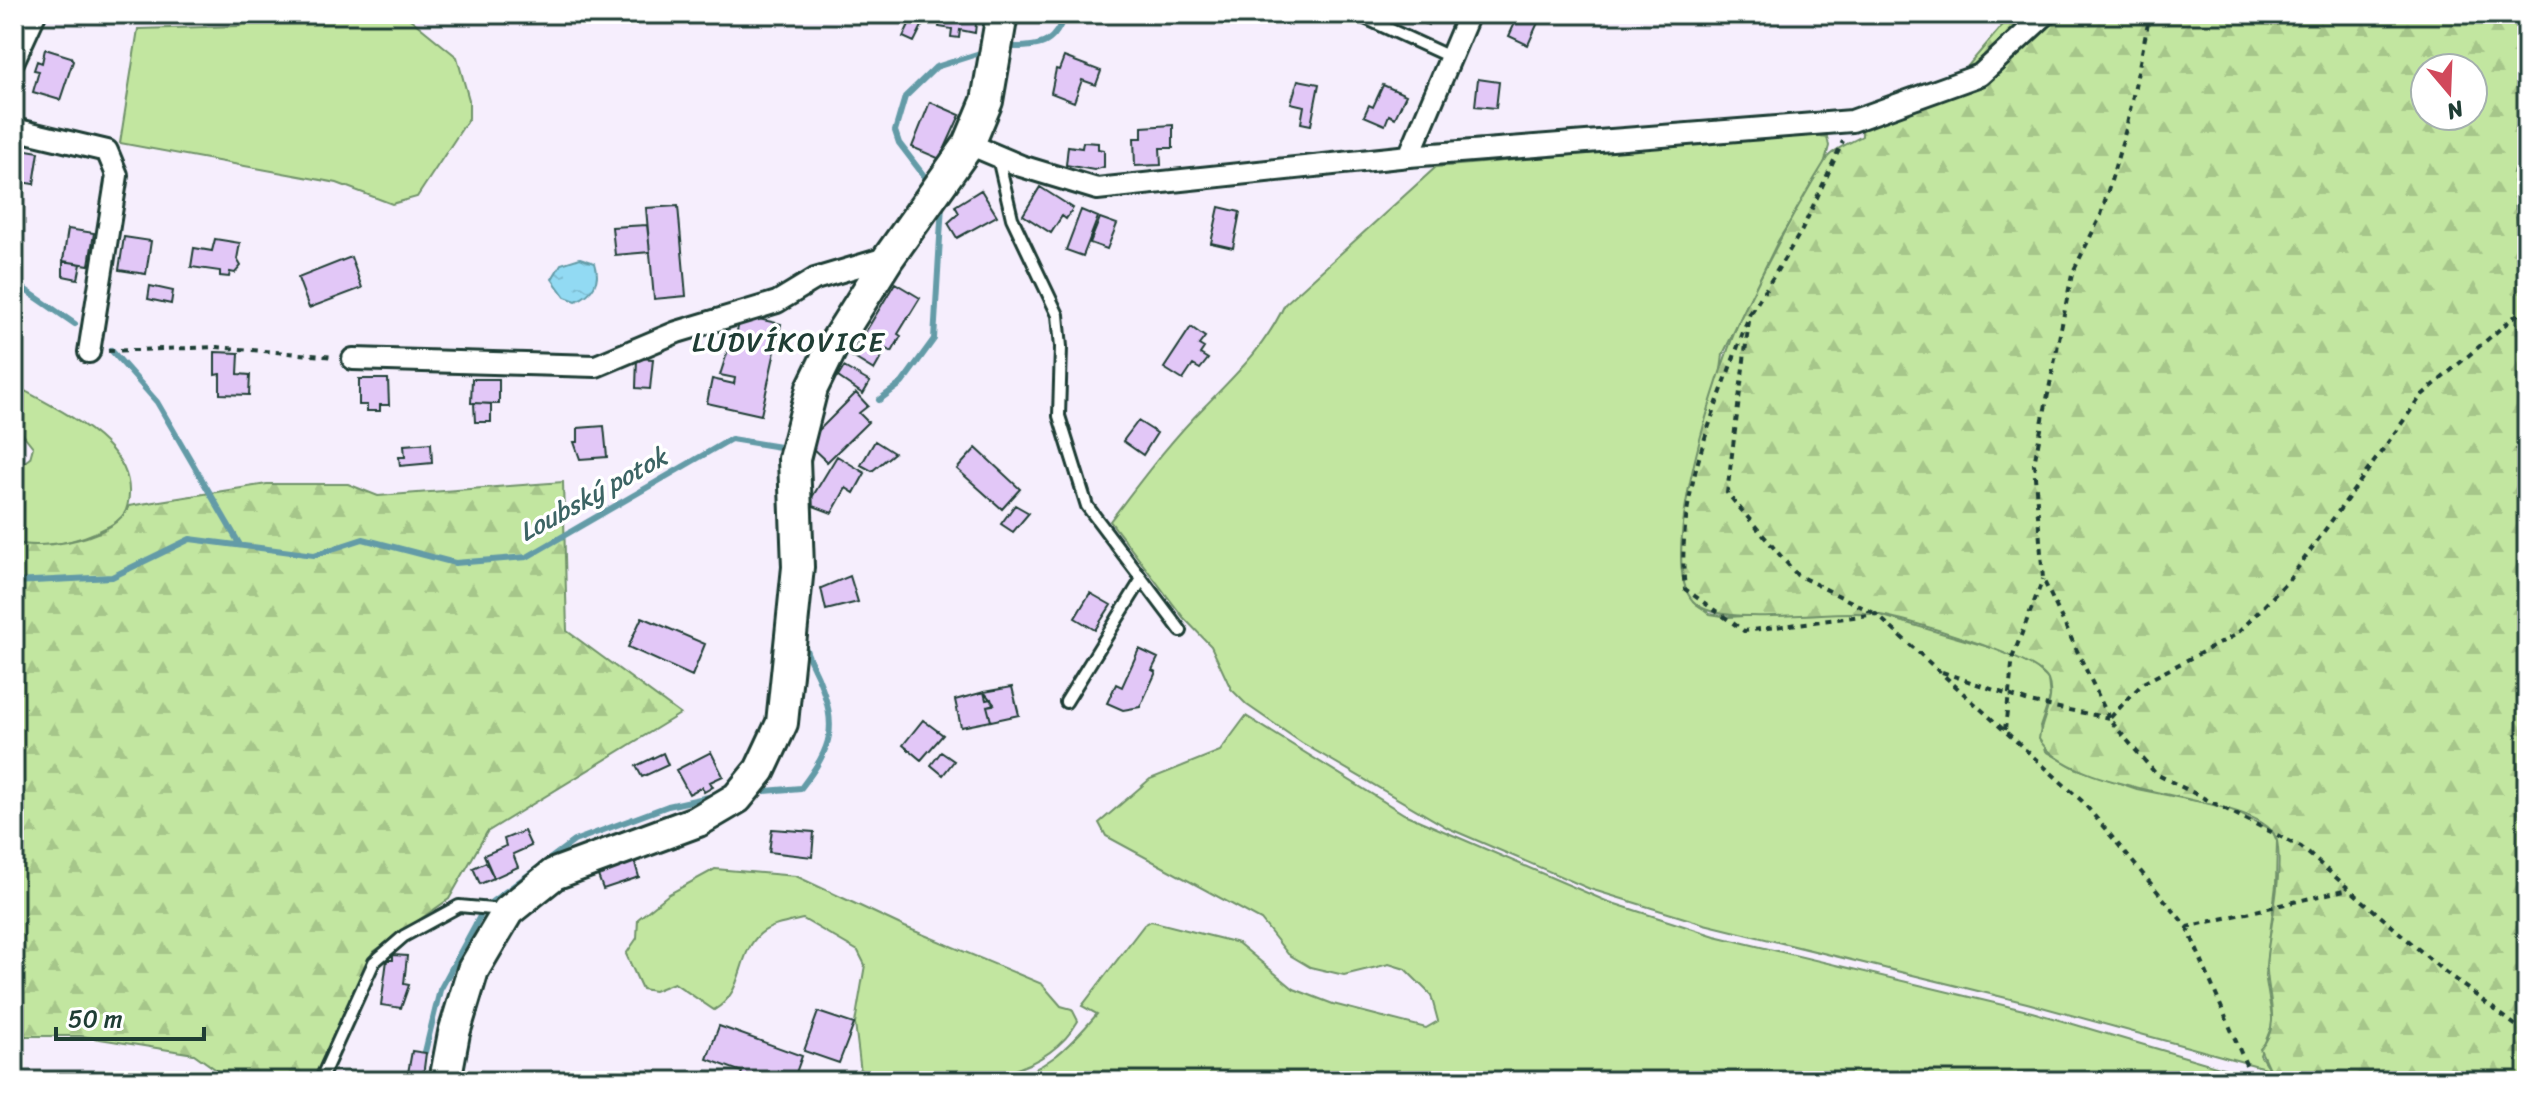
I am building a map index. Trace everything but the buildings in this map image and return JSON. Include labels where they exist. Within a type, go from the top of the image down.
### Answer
[{"type":"street","points":[[14,60],[35,14]]},
{"type":"street","points":[[1409,156],[1469,14]]},
{"type":"street","points":[[969,144],[998,157],[1097,189],[1409,156],[1852,121],[1980,75],[2046,14]]},
{"type":"street","points":[[445,1081],[454,1033],[473,970],[501,910],[554,874],[698,821],[737,798],[760,770],[782,723],[798,567],[796,451],[812,388],[831,349],[889,257],[969,144],[987,101],[1006,16]]},
{"type":"street","points":[[14,129],[107,151],[117,175],[89,352]]},
{"type":"street","points":[[353,359],[596,366],[677,332],[777,302],[815,279],[889,257]]},
{"type":"lane","points":[[1356,14],[1450,57]]},
{"type":"lane","points":[[998,157],[1012,218],[1058,315],[1061,347],[1059,416],[1087,506],[1181,631]]},
{"type":"lane","points":[[1066,702],[1142,579]]},
{"type":"lane","points":[[320,1081],[374,962],[404,936],[437,915],[468,905],[501,910]]},
{"type":"path","points":[[2150,14],[2126,129],[2101,215],[2072,274],[2034,464],[2043,579],[2109,718],[2156,774],[2301,847],[2440,968],[2527,1034]]},
{"type":"path","points":[[1852,121],[1802,230],[1751,310],[1690,488],[1681,549],[1685,589],[1744,631],[1876,614]]},
{"type":"path","points":[[2527,134],[2514,175],[2521,250],[2527,270]]},
{"type":"path","points":[[2109,718],[2143,683],[2237,634],[2289,580],[2422,395],[2527,306]]},
{"type":"path","points":[[1751,310],[1727,493],[1797,575],[1876,614],[2082,801],[2187,927],[2253,1081]]},
{"type":"path","points":[[89,352],[217,347],[353,359]]},
{"type":"path","points":[[2005,731],[2013,656],[2043,579]]},
{"type":"path","points":[[1938,670],[2009,695],[2109,718]]},
{"type":"path","points":[[2187,927],[2349,889]]},
{"type":"green space","points":[[255,14],[404,14],[457,57],[469,100],[469,118],[417,197],[392,204],[337,183],[120,143],[138,29],[240,26]]},
{"type":"green space","points":[[2012,14],[2527,14],[2527,1081],[2263,1079],[2269,1069],[2260,1049],[2271,1028],[2272,1016],[2267,956],[2279,868],[2277,841],[2265,825],[2241,813],[2207,803],[2090,774],[2059,759],[2039,739],[2049,702],[2048,680],[2039,671],[1997,650],[1875,614],[1750,616],[1706,610],[1693,601],[1683,579],[1681,546],[1694,462],[1719,376],[1741,317],[1827,158],[1862,136],[1861,110],[1962,73]]},
{"type":"green space","points":[[1806,134],[1827,137],[1829,146],[1823,168],[1778,241],[1723,354],[1693,601],[1710,614],[1729,617],[1818,611],[1876,614],[1999,650],[2034,666],[2048,679],[2050,698],[2040,727],[2046,751],[2075,768],[2137,789],[2226,807],[2272,830],[2277,841],[2276,885],[2265,974],[2273,1023],[2260,1055],[2269,1069],[2027,1003],[1704,924],[1590,889],[1448,828],[1302,743],[1247,705],[1231,689],[1211,646],[1183,617],[1110,521],[1180,433],[1250,358],[1285,304],[1436,167]]},
{"type":"green space","points":[[14,385],[77,421],[114,453],[126,472],[129,494],[123,518],[71,541],[43,545],[14,543],[14,470],[30,458],[33,447],[21,432],[14,431]]},
{"type":"green space","points":[[563,482],[567,631],[680,714],[487,832],[449,899],[372,953],[314,1081],[232,1081],[194,1054],[81,1036],[14,1036],[14,543],[44,545],[78,540],[109,527],[129,506],[267,484],[348,484],[378,496]]},
{"type":"green space","points":[[1246,716],[1404,814],[1606,901],[1715,936],[2032,1012],[2267,1081],[999,1081],[1042,1065],[1076,1038],[1097,1014],[1082,1006],[1144,925],[1151,921],[1238,943],[1294,989],[1333,1004],[1426,1028],[1438,1021],[1431,995],[1405,969],[1389,964],[1344,975],[1310,967],[1288,954],[1261,920],[1106,836],[1099,823],[1150,779],[1220,751]]},
{"type":"green space","points":[[715,869],[796,876],[905,927],[1042,984],[1061,1006],[1072,1009],[1078,1021],[1060,1044],[1037,1060],[1010,1071],[950,1081],[862,1081],[855,1023],[865,965],[858,951],[803,919],[775,926],[760,934],[747,952],[731,994],[714,1010],[674,983],[654,991],[642,989],[626,954],[637,938],[638,919],[669,894]]},
{"type":"water","points":[[580,258],[595,263],[597,276],[591,291],[576,301],[565,297],[552,279],[561,264]]},
{"type":"waterway","name":"Loubský potok","points":[[1014,47],[1033,46],[1047,41],[1057,31],[1065,14]]},
{"type":"waterway","name":"Loubský potok","points":[[928,181],[899,143],[895,131],[905,97],[936,67],[983,52]]},
{"type":"waterway","name":"Loubský potok","points":[[879,400],[902,383],[934,339],[942,204]]},
{"type":"waterway","points":[[14,282],[75,324]]},
{"type":"waterway","points":[[111,350],[157,402],[240,545]]},
{"type":"waterway","name":"Loubský potok","points":[[14,582],[112,577],[190,539],[314,555],[363,539],[455,563],[527,557],[731,439],[786,448]]},
{"type":"waterway","points":[[765,791],[801,788],[826,748],[830,723],[828,710],[804,642]]},
{"type":"waterway","points":[[425,1052],[440,990],[485,907],[574,841],[668,806],[718,795]]},
{"type":"waterway","points":[[418,1081],[419,1077]]},
{"type":"district","name":"LUDVÍKOVICE","points":[[789,341]]}]
